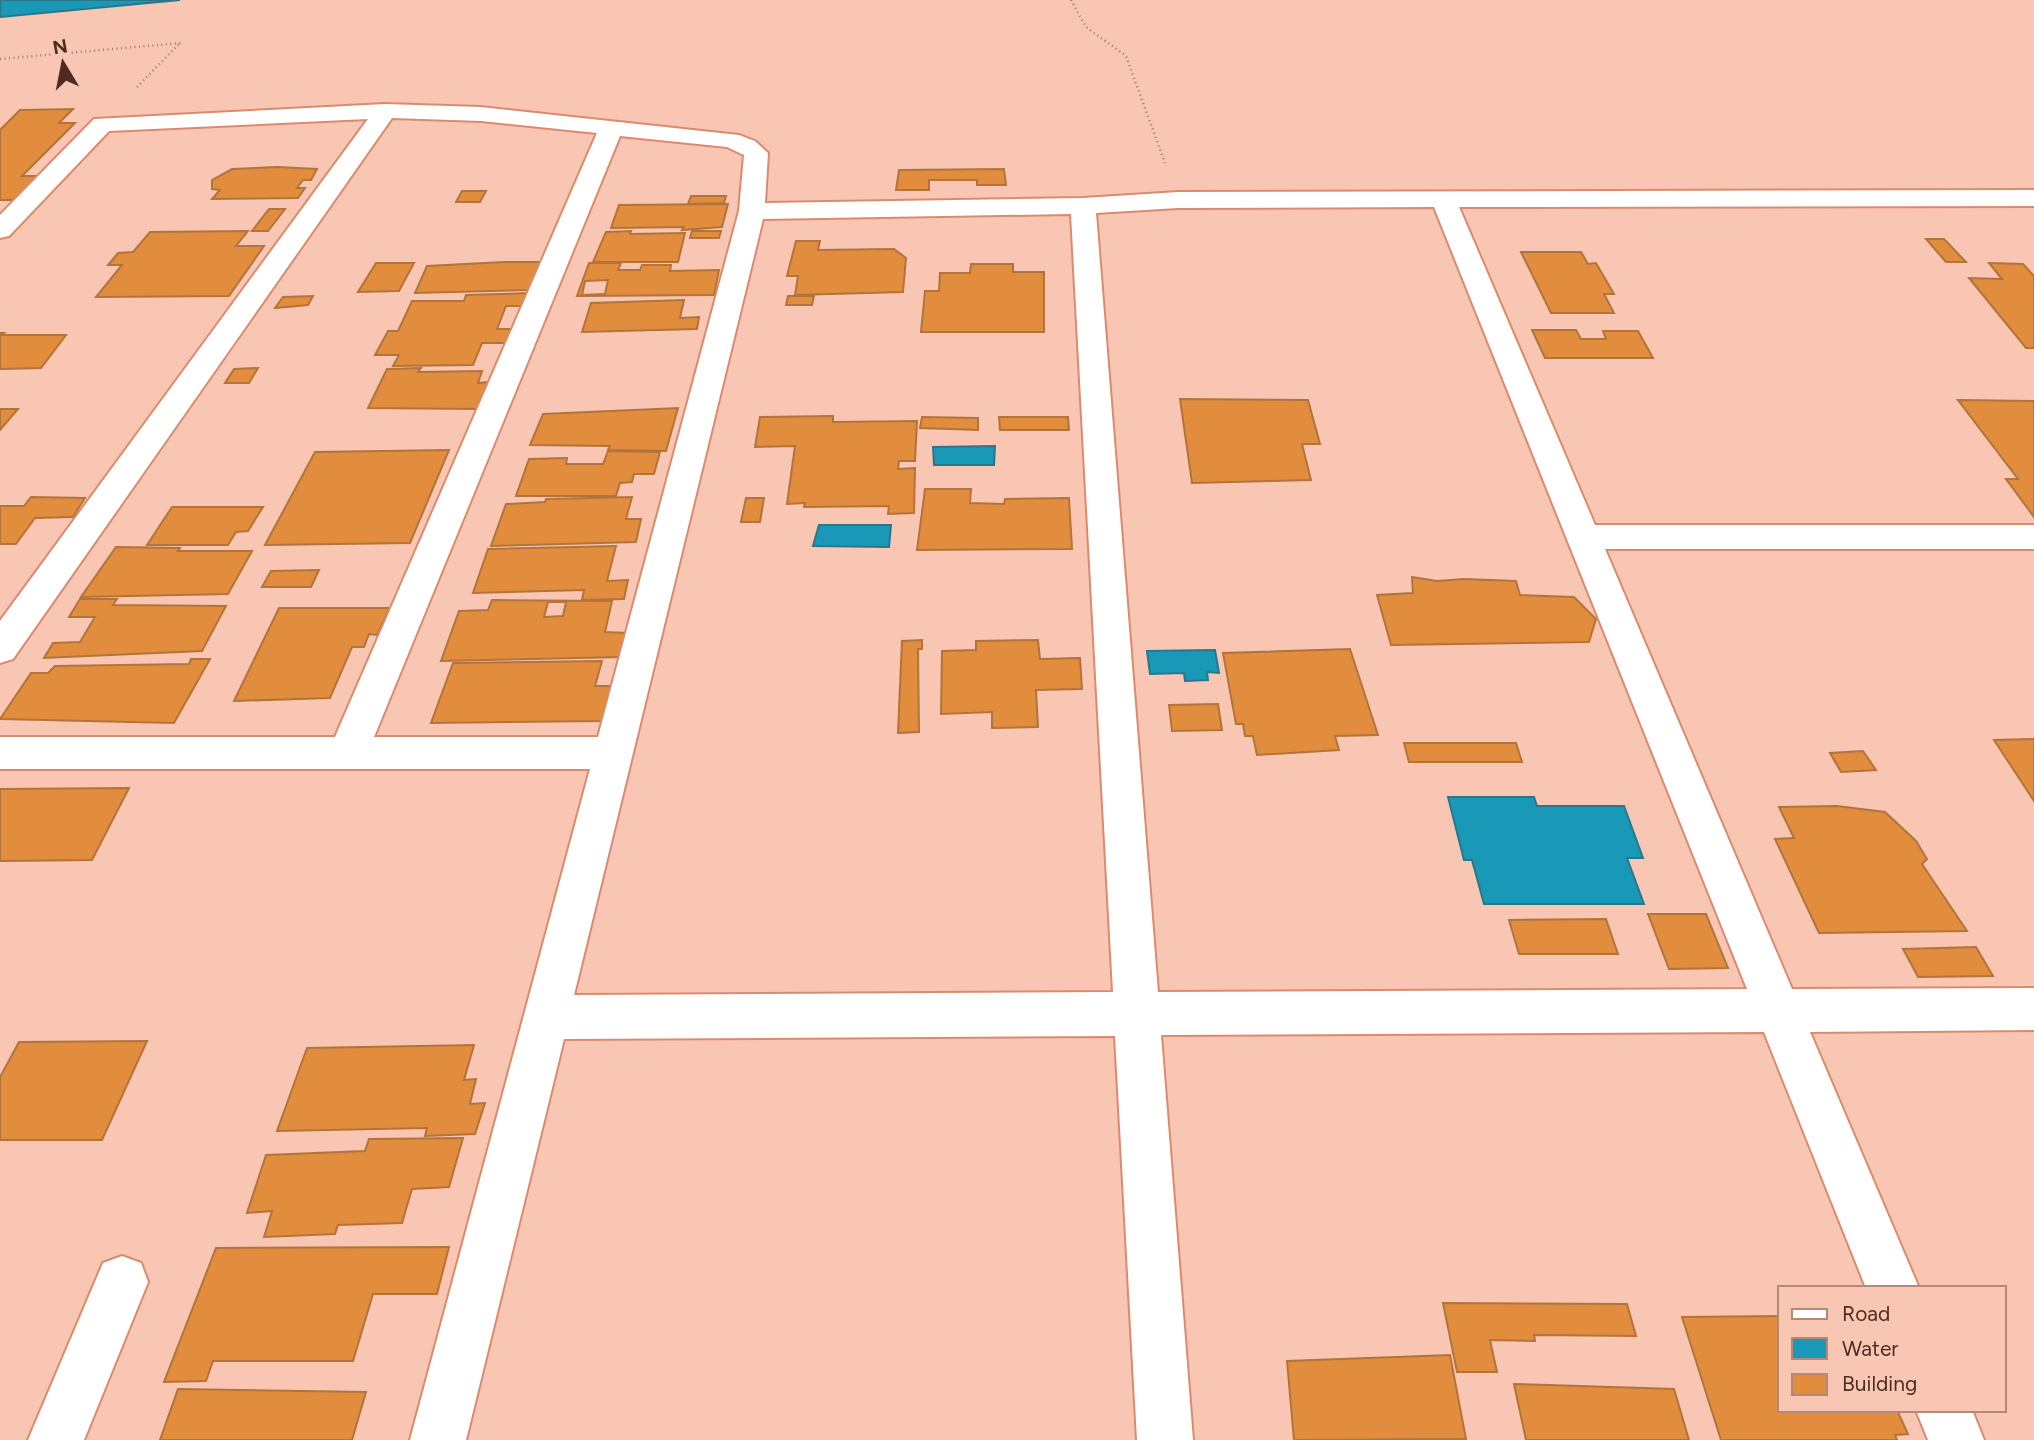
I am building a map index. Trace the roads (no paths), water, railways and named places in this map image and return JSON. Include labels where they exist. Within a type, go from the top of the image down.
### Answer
[{"type":"street","points":[[0,649],[385,111]]},
{"type":"street","points":[[0,230],[102,124],[385,111],[481,114],[731,140],[756,153],[752,211],[438,1440]]},
{"type":"street","points":[[348,753],[611,129]]},
{"type":"street","points":[[752,211],[1083,206],[1178,200],[2034,198]]},
{"type":"street","points":[[1443,199],[1892,1286]]},
{"type":"street","points":[[1083,206],[1165,1440]]},
{"type":"street","points":[[1583,537],[2034,537]]},
{"type":"street","points":[[0,753],[612,753]]},
{"type":"street","points":[[545,1017],[2034,1009]]},
{"type":"street","points":[[56,1440],[122,1282]]},
{"type":"street","points":[[1945,1412],[1956,1440]]},
{"type":"water","points":[[0,0],[180,0],[0,17]]},
{"type":"water","points":[[995,446],[994,465],[934,465],[933,447]]},
{"type":"water","points":[[819,525],[891,525],[889,547],[813,546]]},
{"type":"water","points":[[1215,650],[1219,673],[1207,672],[1208,680],[1185,681],[1184,673],[1150,674],[1147,651]]},
{"type":"water","points":[[1448,797],[1534,797],[1537,806],[1624,806],[1643,858],[1627,858],[1644,904],[1484,904],[1472,860],[1464,860]]}]
